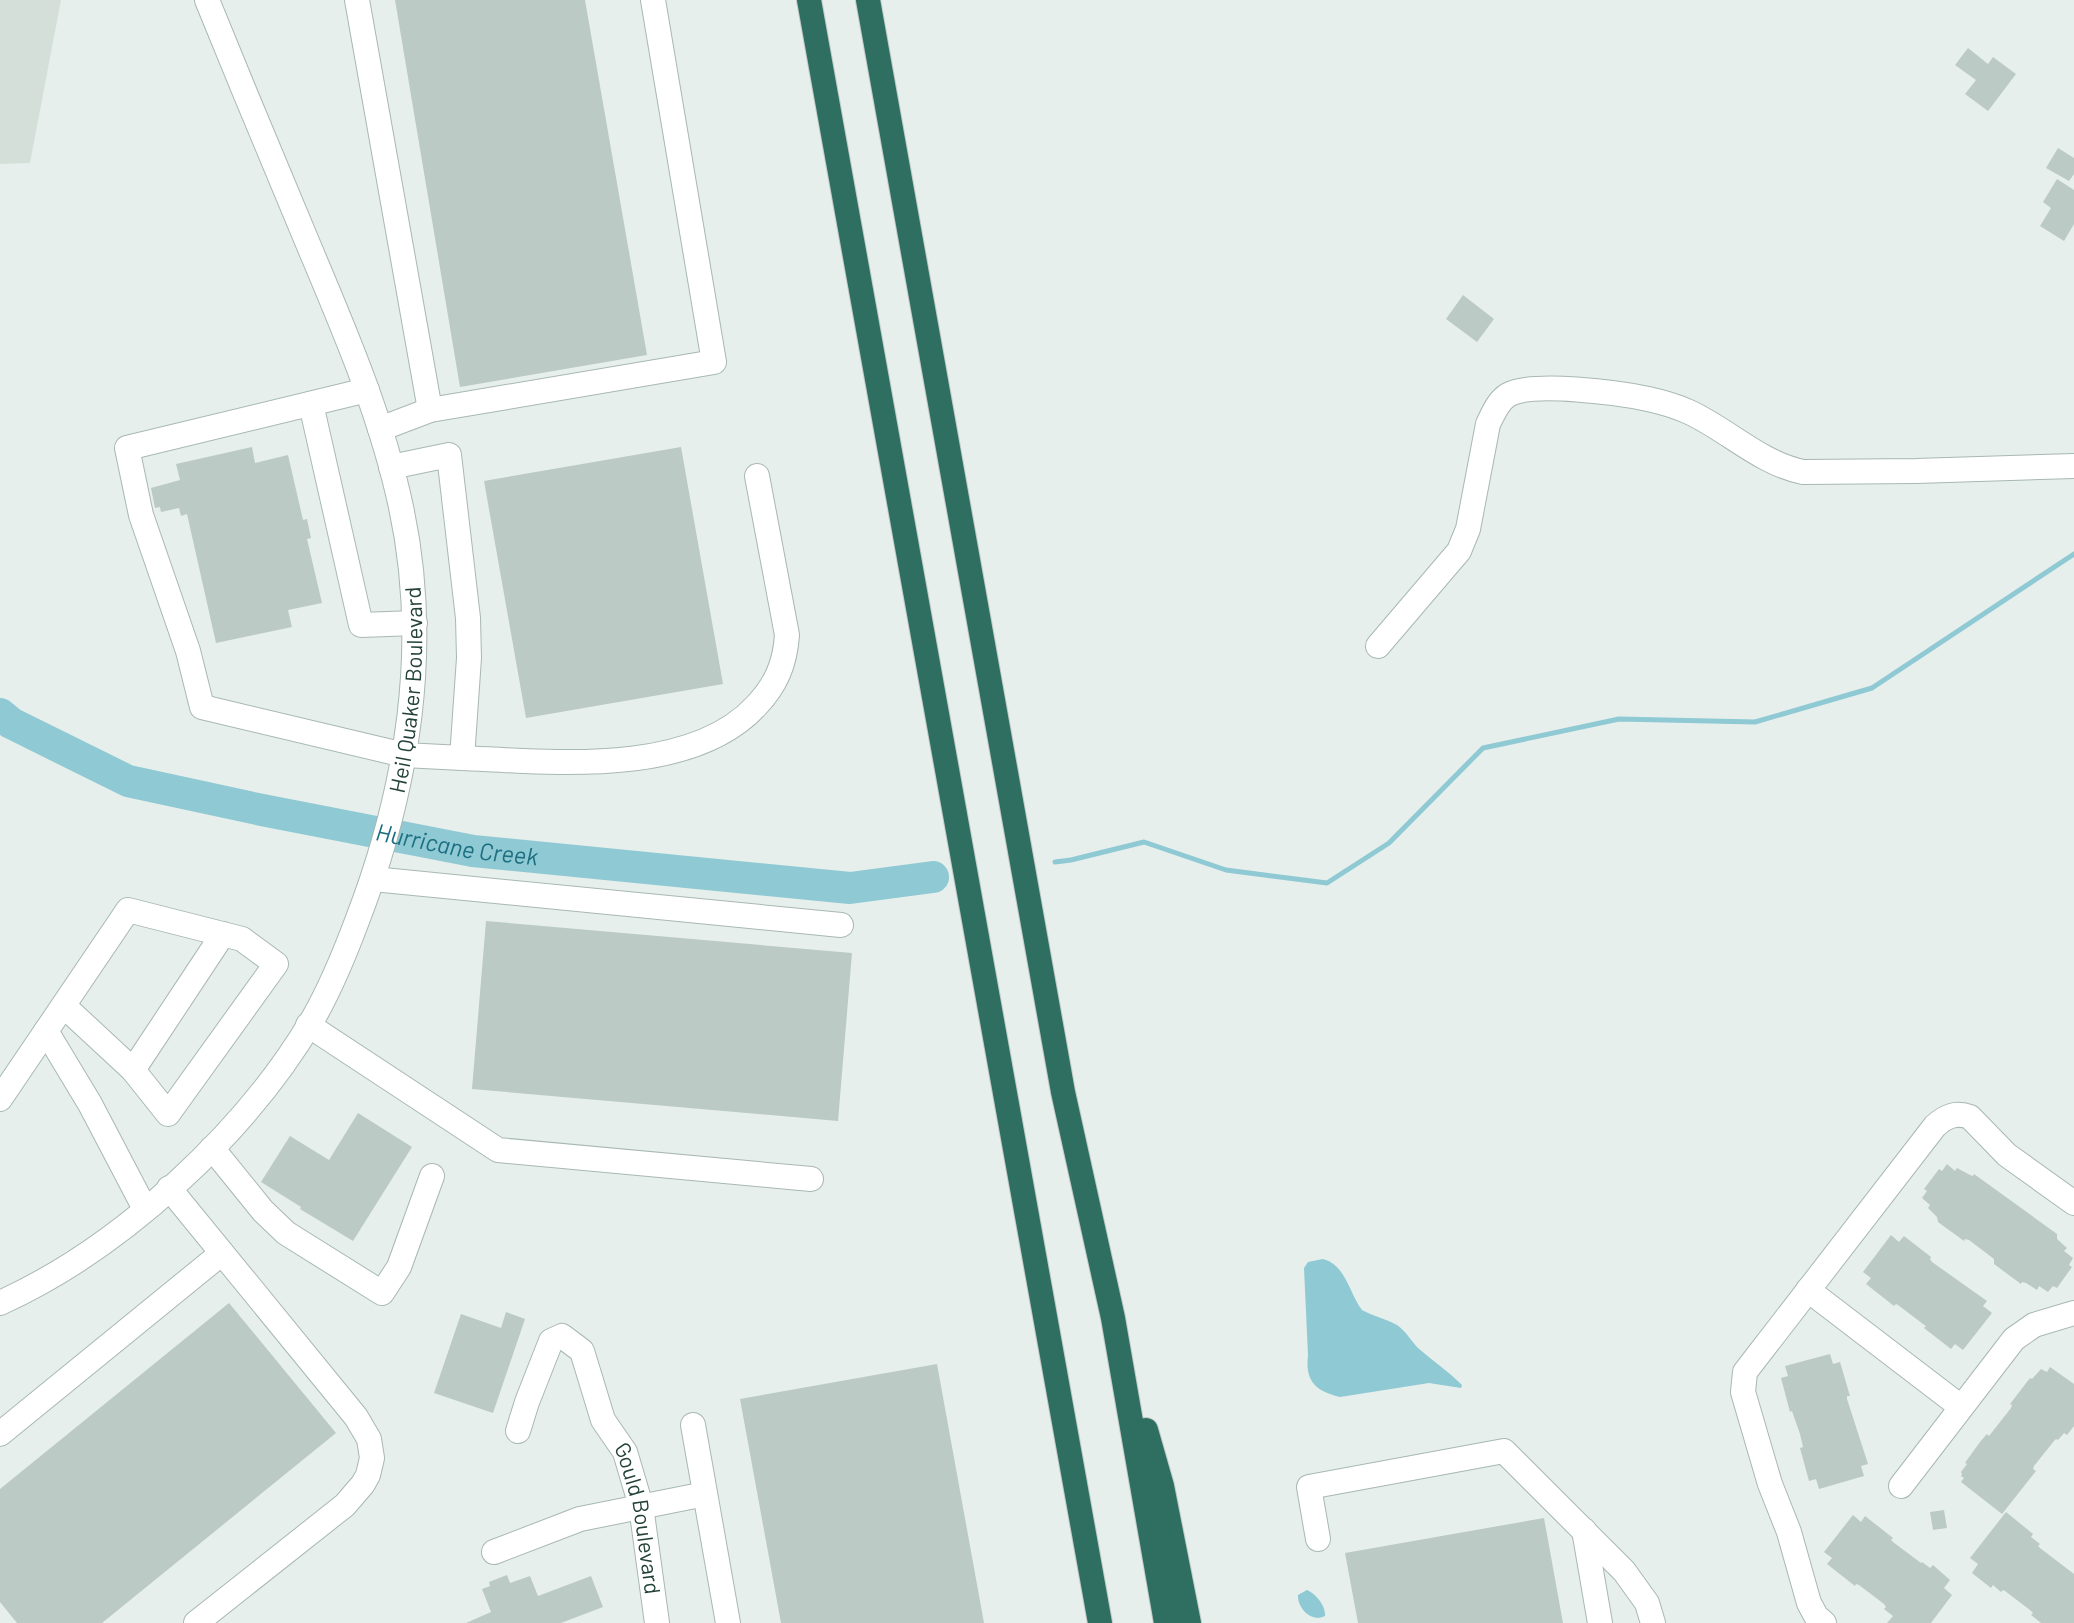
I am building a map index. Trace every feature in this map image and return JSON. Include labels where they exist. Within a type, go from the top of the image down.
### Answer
[{"type":"highway","points":[[809,0],[1100,1623]]},
{"type":"highway","points":[[868,0],[1063,1092],[1113,1318],[1166,1623]]},
{"type":"highway","points":[[1113,1318],[1162,1486],[1189,1623]]},
{"type":"street","name":"Heil Quaker Boulevard","points":[[0,1303],[68,1266],[145,1209],[212,1148],[276,1073],[308,1025],[341,959],[383,849],[404,755],[412,693],[415,623],[410,558],[391,467],[367,390],[338,316],[207,0]]},
{"type":"street","points":[[357,0],[430,410]]},
{"type":"street","points":[[380,429],[430,410],[714,362],[653,0]]},
{"type":"street","points":[[367,390],[127,448],[141,515],[188,651],[202,707],[404,755],[580,761],[647,757],[707,741],[739,723],[753,710],[766,696],[785,659],[787,635],[757,476]]},
{"type":"street","points":[[1378,646],[1459,551],[1468,529],[1488,424],[1502,400],[1510,393],[1521,390],[1580,390],[1664,403],[1694,415],[1774,462],[1803,472],[2074,466]]},
{"type":"street","points":[[311,404],[361,625],[415,623]]},
{"type":"street","points":[[391,467],[449,455],[468,618],[469,658],[462,758]]},
{"type":"street","points":[[373,879],[841,925]]},
{"type":"street","points":[[0,1099],[128,910],[242,939],[276,964],[168,1114],[133,1070],[64,1006]]},
{"type":"street","points":[[133,1070],[223,934]]},
{"type":"street","points":[[308,1025],[498,1150],[811,1179]]},
{"type":"street","points":[[46,1031],[90,1104],[145,1209]]},
{"type":"street","points":[[1824,1623],[1809,1603],[1789,1532],[1770,1484],[1743,1386],[1745,1372],[1935,1126],[1952,1115],[1967,1115],[1974,1119],[2007,1155],[2074,1203]]},
{"type":"street","points":[[212,1148],[263,1211],[286,1233],[382,1293],[399,1267],[432,1176]]},
{"type":"street","points":[[169,1188],[356,1417],[369,1439],[372,1458],[368,1475],[345,1505],[196,1623]]},
{"type":"street","points":[[0,1434],[222,1253]]},
{"type":"street","points":[[1808,1290],[1961,1407]]},
{"type":"street","points":[[1901,1486],[2020,1333],[2034,1325],[2074,1313]]},
{"type":"street","name":"Gould Boulevard","points":[[518,1431],[551,1341],[562,1336],[582,1351],[603,1420],[625,1452],[641,1506],[657,1623]]},
{"type":"street","points":[[693,1425],[728,1623]]},
{"type":"street","points":[[1318,1539],[1309,1487],[1504,1451],[1624,1571],[1647,1603],[1653,1623]]},
{"type":"street","points":[[494,1552],[580,1519],[705,1494]]},
{"type":"street","points":[[1584,1530],[1600,1623]]},
{"type":"shaded area","points":[[0,0],[61,0],[30,163],[0,164]]},
{"type":"water","points":[[1323,1259],[1342,1273],[1362,1310],[1400,1327],[1418,1348],[1462,1385],[1461,1388],[1429,1383],[1340,1397],[1318,1388],[1308,1372],[1304,1268],[1308,1262]]},
{"type":"water","points":[[1307,1590],[1320,1601],[1325,1616],[1315,1618],[1303,1609],[1298,1595]]},
{"type":"building","points":[[395,0],[585,0],[647,355],[460,387]]},
{"type":"building","points":[[1968,48],[1988,64],[1993,57],[2016,74],[1988,111],[1965,94],[1976,80],[1955,65]]},
{"type":"building","points":[[2058,148],[2074,158],[2074,174],[2069,181],[2046,168]]},
{"type":"building","points":[[2057,179],[2074,190],[2074,224],[2064,241],[2040,226],[2051,208],[2043,202]]},
{"type":"building","points":[[1463,295],[1494,319],[1477,342],[1446,319]]},
{"type":"building","points":[[252,447],[255,463],[288,455],[303,520],[307,519],[311,538],[307,539],[322,603],[288,610],[292,627],[216,643],[187,514],[181,516],[179,508],[161,512],[160,507],[155,508],[151,488],[180,480],[176,464]]},
{"type":"building","points":[[681,447],[723,684],[526,718],[484,481]]},
{"type":"building","points":[[486,921],[852,953],[838,1121],[472,1089]]},
{"type":"building","points":[[358,1113],[412,1147],[353,1241],[261,1182],[290,1136],[329,1160]]},
{"type":"building","points":[[1947,1164],[1955,1171],[1957,1168],[1974,1174],[2057,1234],[2057,1239],[2067,1248],[2064,1251],[2073,1258],[2069,1265],[2072,1267],[2057,1288],[2053,1286],[2048,1292],[2039,1286],[2037,1290],[2026,1283],[2021,1284],[1969,1240],[1964,1241],[1938,1222],[1928,1208],[1930,1205],[1922,1198],[1927,1191],[1924,1189],[1939,1169],[1942,1171]]},
{"type":"building","points":[[1891,1235],[1899,1242],[1904,1236],[1931,1257],[1932,1262],[1987,1301],[1983,1306],[1992,1313],[1963,1350],[1955,1344],[1951,1349],[1924,1328],[1926,1326],[1866,1284],[1871,1278],[1863,1272]]},
{"type":"building","points":[[229,1303],[336,1433],[102,1623],[17,1623],[0,1602],[0,1489]]},
{"type":"building","points":[[506,1312],[525,1319],[493,1413],[434,1393],[461,1314],[501,1328]]},
{"type":"building","points":[[1830,1354],[1833,1364],[1840,1362],[1850,1396],[1847,1399],[1868,1464],[1861,1466],[1864,1476],[1819,1489],[1816,1479],[1809,1481],[1800,1448],[1803,1447],[1800,1434],[1790,1412],[1781,1378],[1788,1376],[1785,1366]]},
{"type":"building","points":[[937,1364],[984,1623],[781,1623],[740,1399]]},
{"type":"building","points":[[2050,1367],[2074,1384],[2074,1426],[2067,1435],[2064,1433],[2054,1441],[2034,1466],[2036,1471],[2002,1514],[1961,1482],[1964,1478],[1961,1472],[1980,1442],[1987,1434],[1989,1436],[2011,1408],[2010,1404],[2030,1378],[2041,1369],[2047,1372]]},
{"type":"building","points":[[1944,1510],[1947,1528],[1933,1530],[1930,1512]]},
{"type":"building","points":[[2006,1512],[2033,1534],[2031,1537],[2040,1544],[2040,1548],[2074,1574],[2074,1623],[2041,1623],[2031,1615],[2030,1610],[2005,1591],[2001,1592],[1993,1585],[1991,1588],[1972,1573],[1978,1564],[1970,1558]]},
{"type":"building","points":[[1853,1515],[1861,1522],[1865,1516],[1893,1538],[1893,1542],[1921,1563],[1930,1568],[1933,1565],[1950,1580],[1944,1588],[1952,1595],[1931,1623],[1887,1623],[1893,1616],[1884,1609],[1884,1604],[1827,1564],[1832,1558],[1824,1552]]},
{"type":"building","points":[[1544,1518],[1563,1623],[1358,1623],[1345,1553]]},
{"type":"building","points":[[507,1575],[510,1583],[530,1576],[538,1596],[591,1576],[603,1607],[561,1623],[466,1623],[491,1612],[482,1589],[490,1586],[489,1582]]},
{"type":"waterway","points":[[1055,862],[1144,842],[1226,870],[1327,883],[1389,843],[1483,748],[1619,719],[1755,722],[1872,688],[2074,554]]},
{"type":"waterway","name":"Hurricane Creek","points":[[0,714],[11,723],[128,781],[473,851],[850,888],[933,877]]}]
